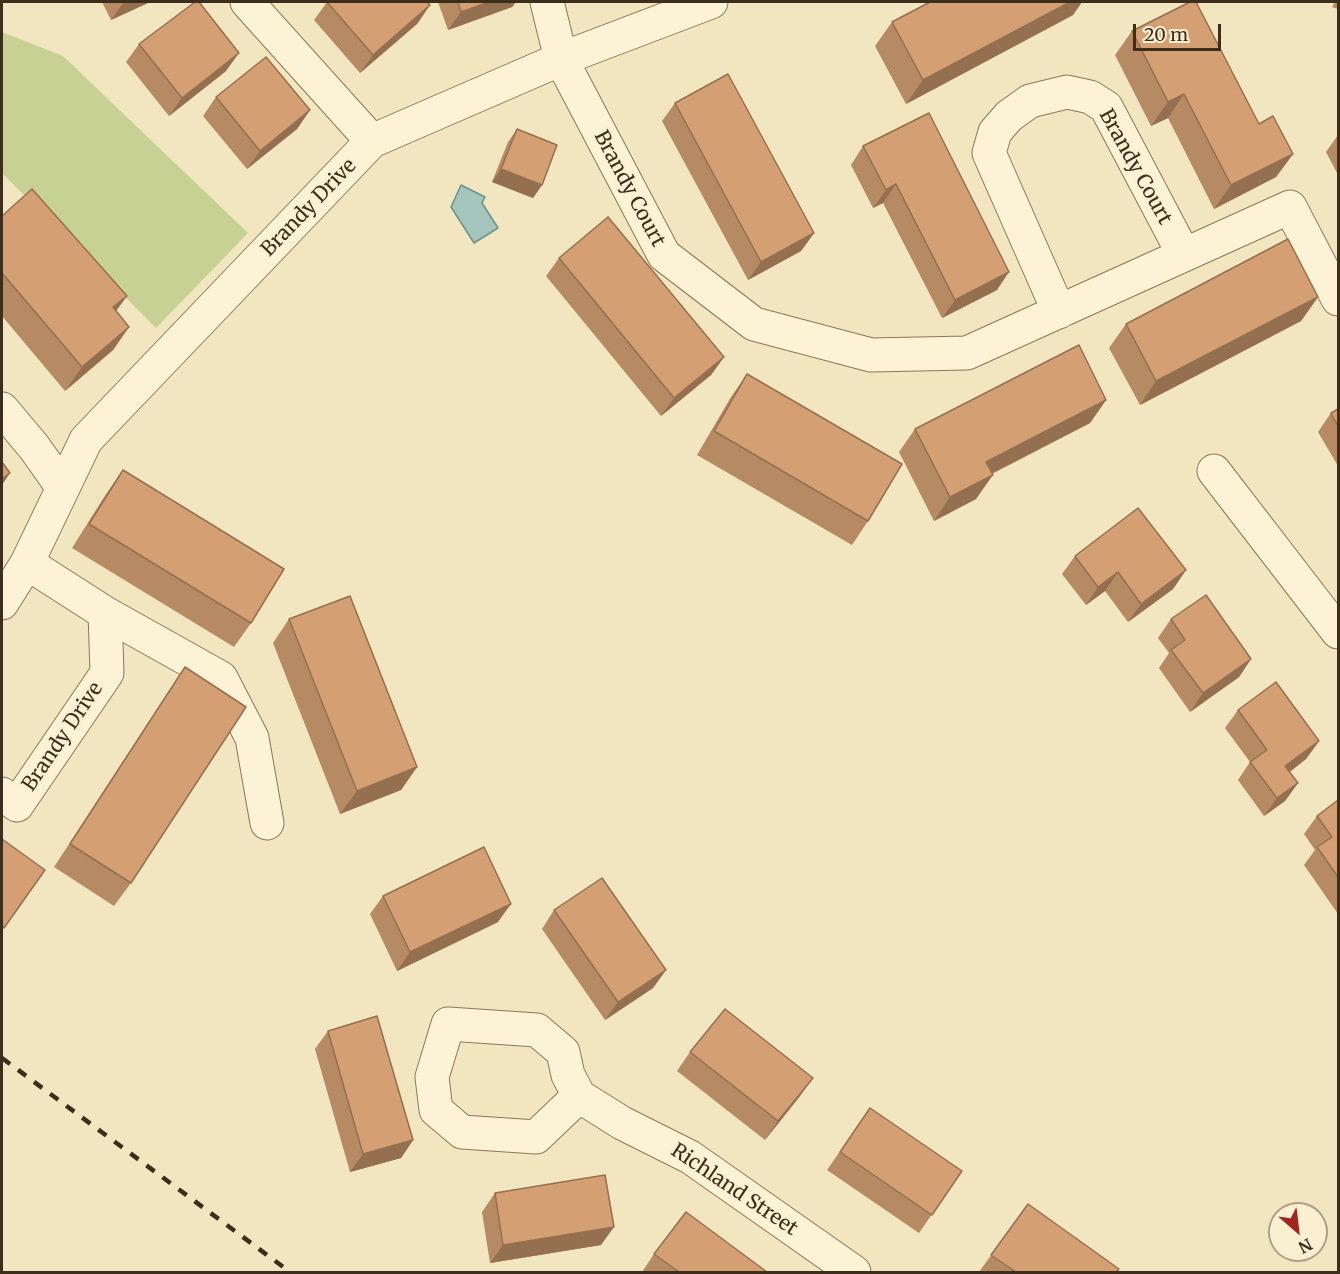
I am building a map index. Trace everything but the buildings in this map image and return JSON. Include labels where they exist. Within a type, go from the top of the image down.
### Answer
[{"type":"street","points":[[247,2],[372,141]]},
{"type":"street","name":"Brandy Court","points":[[547,2],[561,59],[664,255],[754,324],[871,355],[968,353],[1290,207],[1338,299]]},
{"type":"street","name":"Brandy Drive","points":[[2,603],[27,564],[86,441],[372,141],[561,59],[711,2]]},
{"type":"street","name":"Brandy Court","points":[[1059,312],[989,153],[995,132],[1009,117],[1030,101],[1067,92],[1090,97],[1106,106],[1184,255]]},
{"type":"street","points":[[2,409],[34,447],[63,488]]},
{"type":"street","points":[[1214,471],[1338,632]]},
{"type":"street","points":[[27,564],[105,613],[221,678],[252,738],[267,823]]},
{"type":"street","name":"Brandy Drive","points":[[2,794],[17,805],[107,673],[105,613]]},
{"type":"street","points":[[448,1024],[537,1030],[563,1052],[568,1075],[579,1096],[536,1137],[462,1132],[436,1110],[432,1077],[448,1024]]},
{"type":"street","name":"Richland Street","points":[[579,1096],[622,1123],[690,1157],[854,1272]]},
{"type":"green space","points":[[2,32],[63,56],[248,233],[156,328],[2,173]]},
{"type":"water","points":[[461,185],[485,197],[482,203],[498,228],[474,243],[451,207]]},
{"type":"railway","points":[[2,1058],[290,1272]]}]
